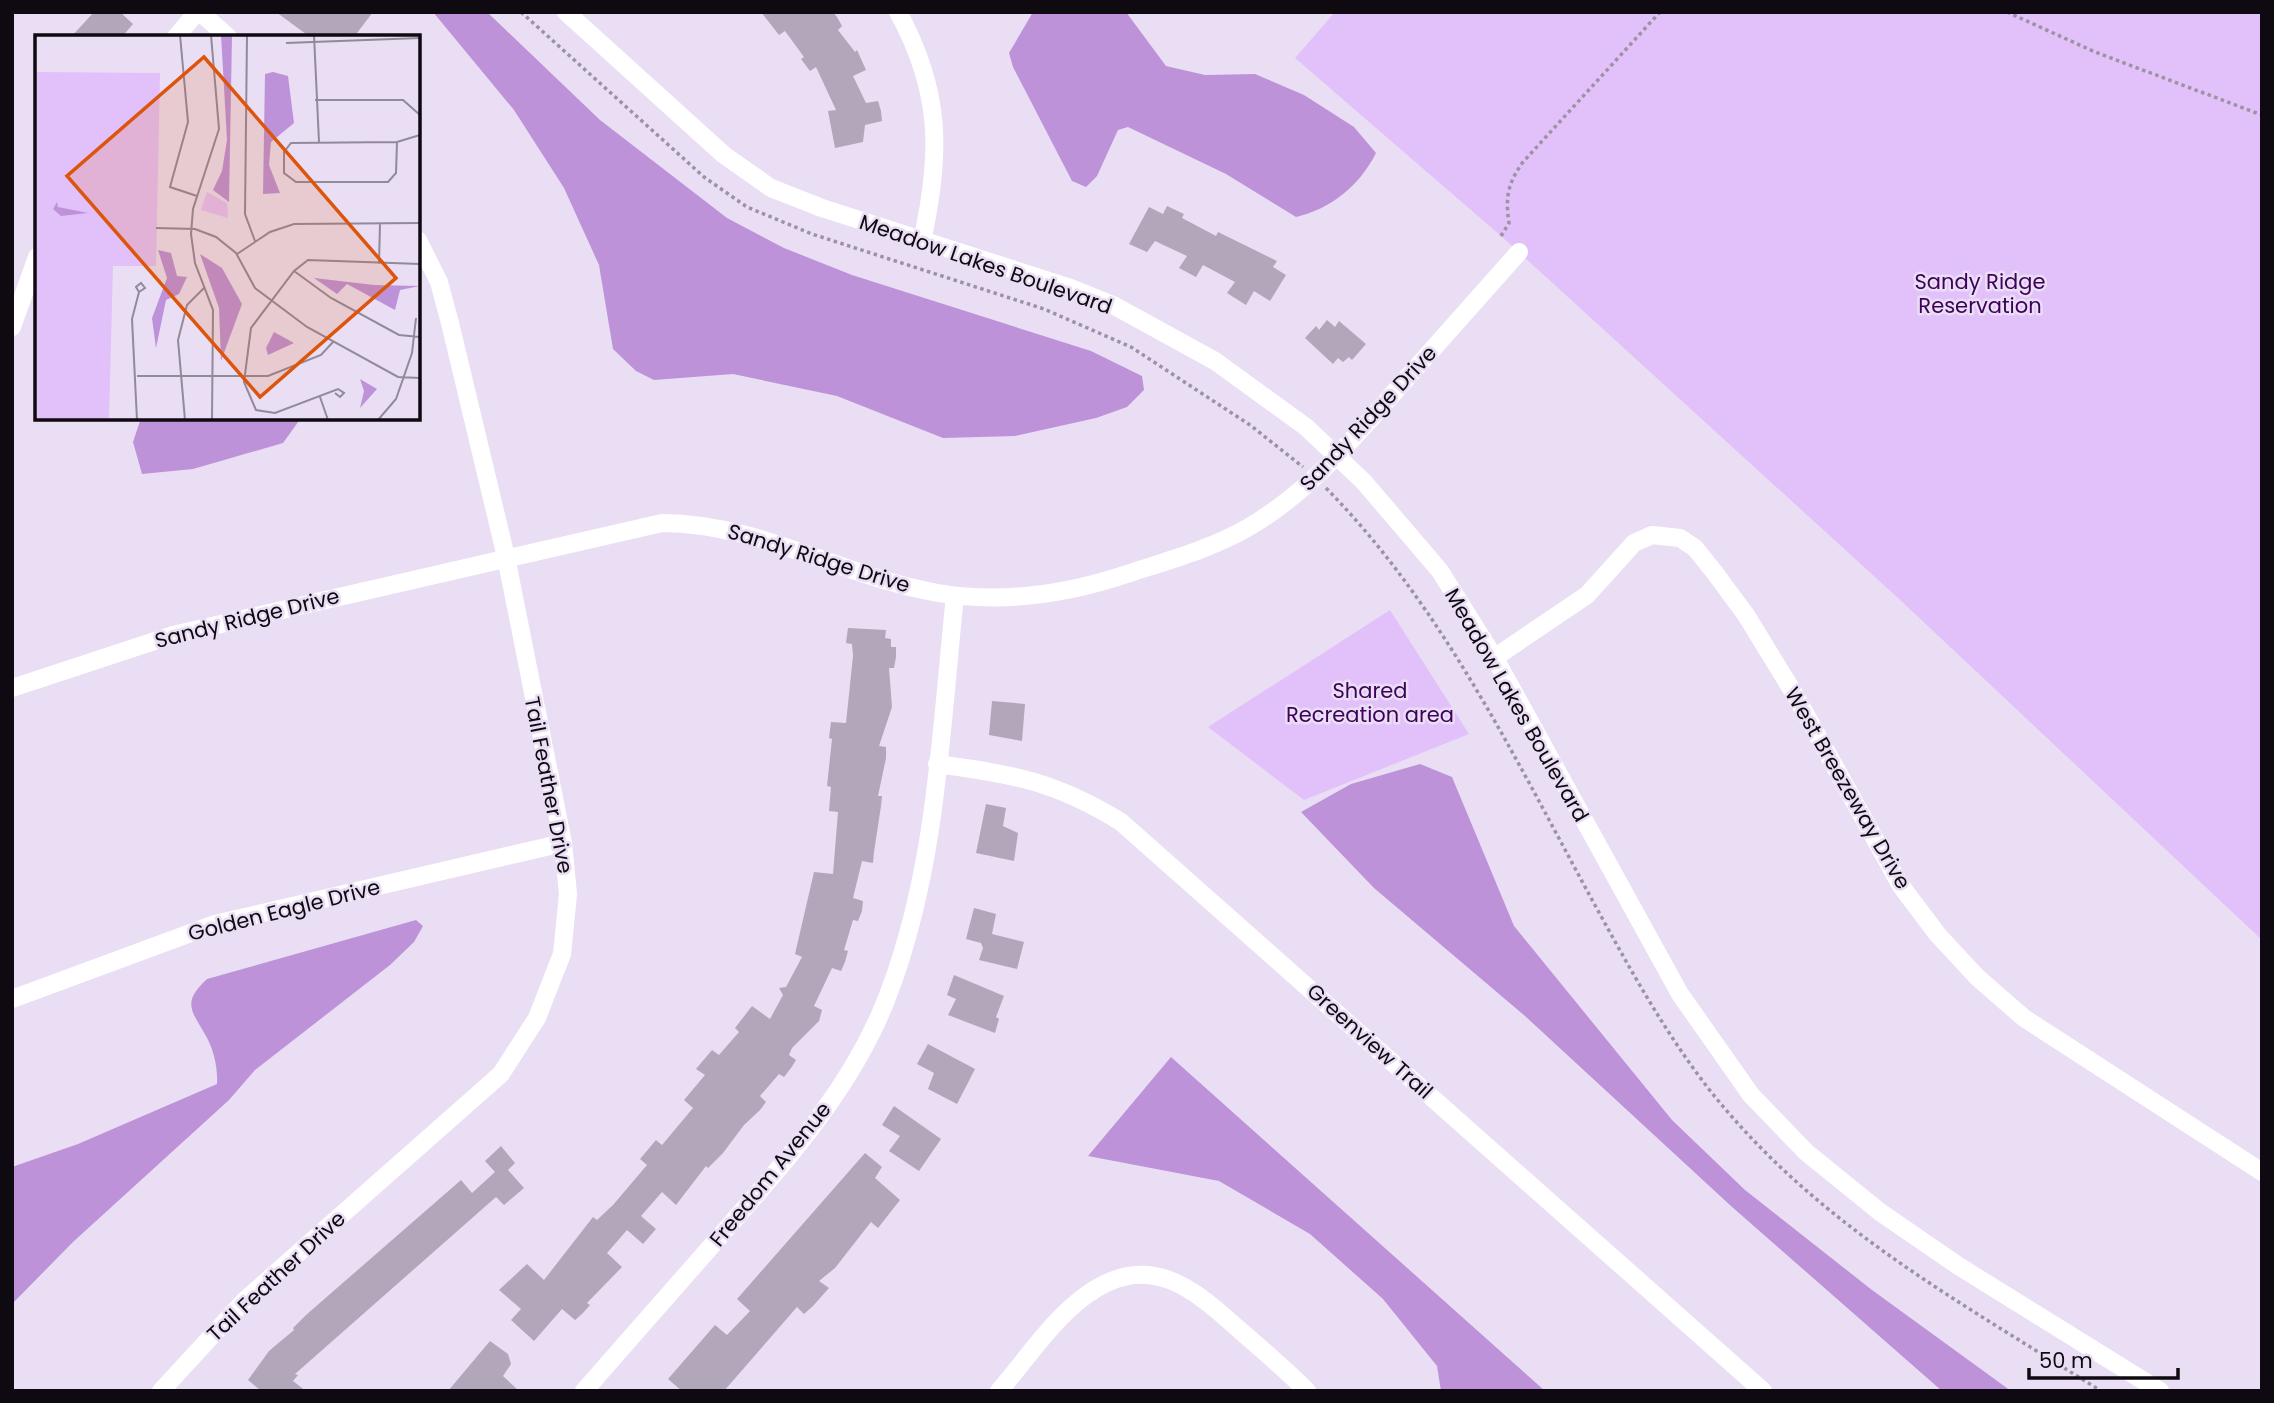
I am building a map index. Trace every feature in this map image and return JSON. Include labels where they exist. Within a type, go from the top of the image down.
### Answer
[{"type":"street","points":[[178,35],[198,12],[226,35]]},
{"type":"street","name":"Meadow Lakes Boulevard","points":[[566,12],[748,173],[792,198],[1071,288],[1146,322],[1245,381],[1306,428],[1382,502],[1440,571],[1494,658],[1680,994],[1760,1105],[1806,1152],[1888,1218],[1957,1265],[2160,1391]]},
{"type":"street","points":[[898,12],[918,57],[935,125],[935,175],[922,241]]},
{"type":"street","name":"Tail Feather Drive","points":[[171,1387],[244,1301],[482,1094],[512,1060],[537,1018],[562,954],[568,894],[563,843],[506,557],[445,302],[420,245]]},
{"type":"street","name":"Sandy Ridge Drive","points":[[12,688],[173,635],[662,523],[687,523],[725,530],[907,585],[955,596],[1023,597],[1100,583],[1239,532],[1281,506],[1337,457],[1519,252]]},
{"type":"street","points":[[12,327],[35,263]]},
{"type":"street","name":"West Breezeway Drive","points":[[1494,658],[1587,595],[1634,543],[1643,538],[1663,535],[1688,542],[1746,615],[1795,695],[1880,853],[1923,916],[1959,959],[2024,1018],[2262,1172]]},
{"type":"street","name":"Freedom Avenue","points":[[584,1391],[788,1159],[822,1115],[864,1047],[891,989],[918,900],[929,841],[955,596]]},
{"type":"street","name":"Greenview Trail","points":[[937,764],[1004,773],[1050,785],[1121,822],[1763,1391]]},
{"type":"street","name":"Golden Eagle Drive","points":[[12,999],[215,924],[563,843]]},
{"type":"street","points":[[999,1391],[1085,1296],[1120,1279],[1151,1275],[1185,1285],[1202,1296],[1307,1391]]},
{"type":"path","points":[[521,12],[704,177],[747,207],[848,246],[1044,309],[1131,346],[1250,425],[1316,478],[1374,539],[1425,607],[1458,658],[1645,996],[1687,1060],[1724,1108],[1796,1184],[1862,1238],[2101,1391]]},
{"type":"path","points":[[1501,236],[1509,223],[1506,198],[1509,183],[1523,162],[1660,12]]},
{"type":"path","points":[[2007,12],[2095,52],[2262,115]]},
{"type":"green space","name":"Sandy Ridge Reservation","points":[[1335,12],[2262,12],[2262,940],[1898,598],[1501,236],[1295,58]]},
{"type":"green space","name":"Shared Recreation area","points":[[1390,610],[1469,734],[1304,800],[1208,727]]},
{"type":"shaded area","points":[[433,12],[487,12],[600,120],[727,218],[784,248],[852,275],[1091,351],[1142,376],[1144,390],[1127,407],[1096,418],[1015,436],[943,438],[837,396],[733,374],[654,380],[636,371],[613,349],[599,265],[564,188],[514,110]]},
{"type":"shaded area","points":[[1033,12],[1126,12],[1166,66],[1205,75],[1255,74],[1304,95],[1354,127],[1376,153],[1362,175],[1343,194],[1321,208],[1296,217],[1226,174],[1128,127],[1118,130],[1097,176],[1086,187],[1072,181],[1013,67],[1009,53]]},
{"type":"shaded area","points":[[140,420],[300,420],[283,443],[193,469],[142,474],[133,442]]},
{"type":"shaded area","points":[[1420,764],[1452,777],[1514,926],[1672,1120],[1745,1190],[1872,1290],[2011,1391],[1942,1391],[1731,1206],[1525,1016],[1374,888],[1301,812],[1351,784]]},
{"type":"shaded area","points":[[416,920],[423,926],[414,942],[390,965],[255,1070],[229,1100],[73,1242],[12,1304],[12,1167],[78,1144],[217,1084],[213,1053],[192,1007],[194,995],[207,979]]},
{"type":"shaded area","points":[[1171,1057],[1545,1391],[1441,1391],[1437,1366],[1383,1299],[1310,1234],[1219,1181],[1088,1156]]},
{"type":"building","points":[[94,12],[120,12],[133,24],[124,35],[73,35]]},
{"type":"building","points":[[276,12],[373,12],[356,35],[307,35]]},
{"type":"building","points":[[761,12],[833,12],[837,17],[842,26],[838,30],[855,52],[857,50],[866,70],[853,76],[866,103],[878,101],[881,111],[882,121],[865,125],[863,142],[835,148],[828,111],[836,110],[816,67],[810,71],[801,59],[804,57],[785,31],[779,35]]},
{"type":"building","points":[[1167,206],[1184,214],[1182,218],[1216,236],[1218,232],[1277,261],[1273,267],[1286,275],[1270,301],[1254,291],[1246,305],[1227,293],[1235,282],[1203,265],[1196,277],[1179,268],[1187,256],[1155,241],[1147,252],[1129,244],[1149,207],[1163,214]]},
{"type":"building","points":[[1327,320],[1335,327],[1339,321],[1366,344],[1352,360],[1349,357],[1343,362],[1338,358],[1333,364],[1305,338],[1316,326],[1319,330]]},
{"type":"building","points":[[848,628],[886,630],[885,638],[891,639],[891,647],[896,647],[896,657],[894,668],[889,668],[892,707],[879,746],[886,747],[886,758],[878,796],[882,796],[873,863],[862,861],[853,898],[863,901],[862,911],[858,921],[853,920],[844,950],[848,951],[845,962],[841,971],[832,968],[814,1006],[822,1010],[819,1021],[792,1048],[789,1055],[796,1060],[784,1077],[779,1074],[760,1096],[766,1102],[760,1110],[744,1125],[723,1153],[708,1168],[706,1166],[676,1205],[662,1192],[641,1216],[656,1229],[643,1244],[627,1230],[607,1253],[622,1267],[587,1303],[590,1305],[583,1313],[575,1320],[562,1309],[534,1341],[511,1320],[521,1309],[499,1290],[527,1264],[544,1280],[593,1217],[597,1220],[613,1205],[647,1165],[640,1159],[656,1140],[662,1145],[693,1108],[684,1100],[705,1075],[696,1069],[712,1050],[719,1055],[739,1032],[735,1028],[752,1006],[770,1019],[783,995],[779,988],[786,987],[802,957],[795,954],[814,872],[833,874],[838,812],[829,811],[831,787],[827,786],[832,739],[829,738],[831,722],[846,723],[853,656],[852,644],[846,643]]},
{"type":"building","points":[[992,701],[1025,704],[1022,741],[989,735]]},
{"type":"building","points":[[986,804],[1006,808],[1003,826],[1018,833],[1014,861],[976,853]]},
{"type":"building","points":[[974,908],[996,914],[992,934],[1024,942],[1017,969],[979,960],[983,948],[981,943],[966,939]]},
{"type":"building","points":[[954,975],[1004,996],[996,1017],[999,1019],[995,1033],[948,1015],[956,999],[947,995]]},
{"type":"building","points":[[928,1044],[975,1069],[957,1104],[928,1089],[934,1073],[917,1064]]},
{"type":"building","points":[[894,1106],[941,1139],[919,1171],[889,1151],[900,1136],[882,1125]]},
{"type":"building","points":[[501,1146],[515,1163],[508,1170],[524,1188],[504,1205],[496,1197],[295,1374],[298,1375],[293,1381],[306,1391],[261,1391],[248,1380],[269,1351],[294,1330],[306,1315],[461,1180],[472,1193],[495,1172],[485,1161]]},
{"type":"building","points":[[865,1153],[882,1167],[875,1178],[900,1200],[878,1228],[871,1222],[835,1268],[819,1281],[829,1288],[813,1306],[804,1314],[797,1307],[724,1391],[682,1391],[668,1379],[715,1325],[727,1335],[750,1311],[737,1299]]},
{"type":"building","points":[[490,1341],[508,1354],[511,1364],[503,1376],[519,1391],[448,1391]]}]
